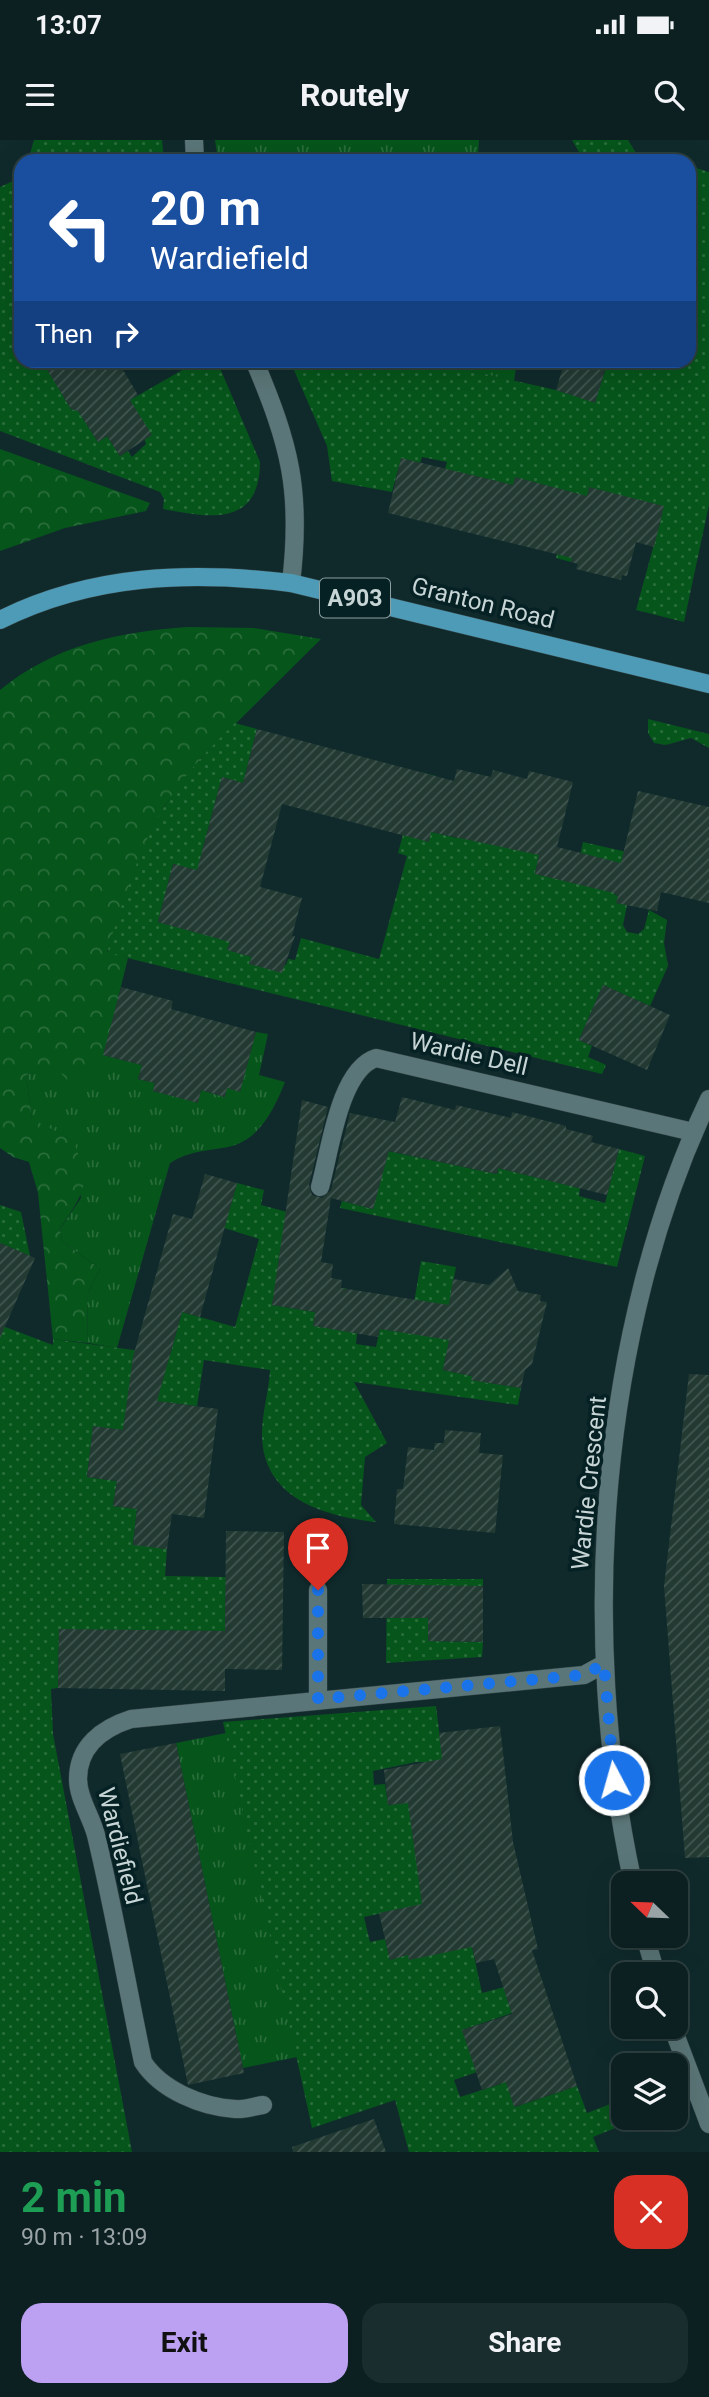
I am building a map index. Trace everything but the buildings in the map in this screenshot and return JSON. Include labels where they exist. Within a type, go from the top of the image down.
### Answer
[{"type":"main road","name":"Granton Road","points":[[0,620],[31,604],[70,592],[137,579],[209,575],[290,583],[709,684]]},
{"type":"street","points":[[257,368],[280,428],[293,475],[297,507],[290,583]]},
{"type":"street","name":"Wardie Dell","points":[[320,1187],[349,1082],[366,1061],[376,1058],[693,1132]]},
{"type":"street","name":"Wardie Crescent","points":[[631,1871],[612,1763],[604,1664],[603,1575],[619,1418],[647,1274],[664,1214],[693,1132],[709,1099]]},
{"type":"street","points":[[318,1590],[318,1699]]},
{"type":"street","name":"Wardiefield","points":[[263,2105],[236,2109],[188,2096],[163,2084],[143,2062],[96,1836],[78,1780],[86,1750],[105,1730],[131,1719],[584,1675],[604,1664]]},
{"type":"street","points":[[677,2039],[709,2124]]},
{"type":"green space","points":[[34,140],[162,140],[163,154],[30,154]]},
{"type":"green space","points":[[215,140],[479,140],[478,154],[217,154]]},
{"type":"green space","points":[[572,140],[628,140],[637,154],[601,154],[580,154]]},
{"type":"green space","points":[[696,168],[709,172],[709,505],[684,622],[636,610],[662,515],[638,509],[590,488],[571,562],[556,558],[561,539],[513,485],[445,469],[447,462],[422,457],[420,463],[401,459],[392,492],[332,481],[327,446],[293,368],[458,368],[556,390],[595,402],[606,368],[696,368]]},
{"type":"green space","points":[[14,180],[14,368],[51,368],[66,392],[64,398],[71,409],[78,411],[98,442],[107,436],[120,456],[128,451],[132,457],[146,444],[130,400],[186,368],[220,368],[260,462],[258,483],[251,498],[241,508],[214,515],[163,509],[164,499],[160,492],[0,431],[0,187]]},
{"type":"green space","points":[[457,368],[516,368],[514,381]]},
{"type":"green space","points":[[0,449],[150,503],[146,511],[65,528],[0,551]]},
{"type":"green space","points":[[188,627],[254,628],[321,639],[201,758],[165,805],[137,868],[107,952],[128,958],[100,1071],[70,1083],[55,1067],[26,1075],[32,1119],[73,1140],[82,1168],[83,1187],[76,1205],[60,1229],[62,1241],[100,1269],[87,1295],[88,1343],[53,1339],[38,1193],[29,1162],[13,1157],[0,1148],[0,690],[43,662],[88,644],[112,637]]},
{"type":"green space","points":[[648,719],[709,734],[709,748],[691,738],[666,745],[654,743],[648,733]]},
{"type":"green space","points":[[235,723],[257,729],[243,783],[222,777],[202,851],[203,872],[173,864],[158,922],[195,932],[231,936],[228,950],[252,957],[249,963],[286,965],[288,959],[295,960],[301,938],[379,959],[407,856],[398,853],[420,772],[436,776],[423,830],[457,838],[463,820],[547,823],[535,873],[574,883],[583,842],[627,852],[614,894],[618,896],[617,903],[627,905],[623,925],[627,932],[638,934],[644,929],[649,910],[667,920],[664,943],[668,966],[650,1006],[603,985],[579,1040],[592,1046],[588,1057],[606,1065],[602,1074],[107,953],[132,876],[157,820],[190,771]]},
{"type":"green space","points":[[256,1032],[268,1034],[259,1075],[285,1082],[271,1113],[249,1138],[239,1143],[191,1154],[170,1163],[117,1348],[88,1343],[87,1295],[100,1269],[62,1241],[60,1229],[81,1198],[73,1140],[32,1120],[26,1075],[55,1066],[99,1071],[103,1055],[142,1065],[138,1079],[155,1083],[153,1091],[198,1102],[201,1090],[224,1097],[227,1088],[240,1091]]},
{"type":"green space","points":[[619,1149],[645,1156],[617,1267],[340,1208],[342,1201],[373,1209],[388,1151],[497,1174],[498,1168],[580,1188],[579,1196],[605,1203]]},
{"type":"green space","points":[[237,1183],[264,1190],[261,1205],[291,1213],[272,1305],[315,1312],[334,1329],[341,1288],[346,1288],[340,1322],[358,1325],[356,1344],[376,1347],[380,1329],[409,1333],[421,1261],[456,1267],[447,1316],[478,1321],[446,1354],[443,1370],[472,1376],[472,1380],[521,1388],[518,1405],[354,1382],[387,1443],[365,1457],[361,1505],[376,1522],[336,1515],[299,1500],[272,1474],[265,1456],[262,1434],[270,1370],[204,1360],[197,1406],[128,1398],[123,1430],[93,1427],[87,1477],[117,1481],[113,1506],[137,1509],[133,1544],[167,1549],[165,1576],[226,1577],[225,1631],[59,1630],[58,1688],[51,1689],[53,1734],[132,2152],[0,2152],[0,1325],[53,1345],[53,1339],[170,1355],[182,1312],[235,1327],[259,1239],[224,1228]]},
{"type":"green space","points":[[0,1205],[21,1212],[30,1256],[0,1243]]},
{"type":"green space","points":[[387,1579],[483,1579],[483,1586],[429,1586],[428,1641],[483,1642],[482,1657],[386,1663]]},
{"type":"green space","points":[[436,1706],[443,1763],[416,1762],[373,1771],[374,1785],[385,1784],[388,1805],[416,1802],[463,1908],[414,1906],[364,1917],[370,1942],[385,1939],[390,1960],[469,1933],[482,1993],[541,1977],[543,1984],[506,1996],[512,2013],[462,2030],[500,2064],[454,2080],[460,2097],[501,2084],[505,2079],[515,2107],[577,2086],[587,2113],[611,2104],[611,2130],[593,2137],[599,2152],[409,2152],[395,2100],[312,2128],[223,1722]]},
{"type":"green space","points":[[226,1733],[297,2057],[243,2068],[176,1743]]},
{"type":"route","points":[[318,1590],[318,1699],[584,1675],[604,1664],[614,1780]]}]
